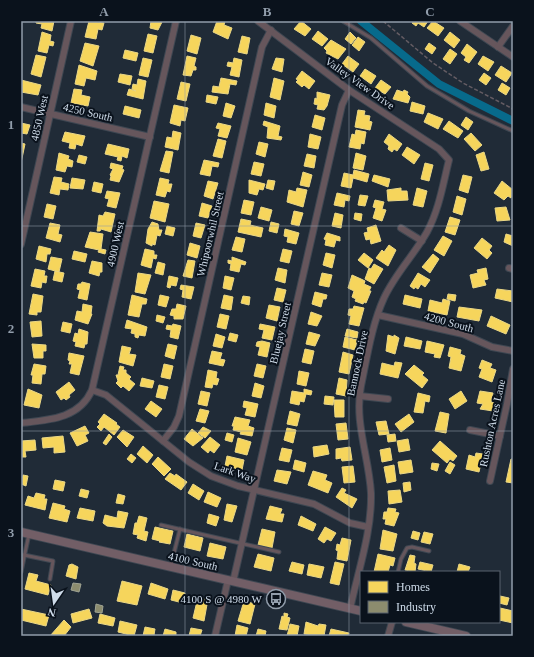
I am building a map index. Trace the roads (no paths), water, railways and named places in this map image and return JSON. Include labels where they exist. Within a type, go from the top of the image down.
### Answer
[{"type":"main road","name":"4100 South","points":[[23,533],[360,612]]},
{"type":"main road","points":[[410,623],[450,634],[466,636]]},
{"type":"street","name":"4850 West","points":[[21,244],[71,21]]},
{"type":"street","name":"4900 West","points":[[21,423],[54,419],[71,414],[87,399],[92,390],[176,21]]},
{"type":"street","name":"Valley View Drive","points":[[258,21],[349,90],[440,149],[449,160]]},
{"type":"street","points":[[460,21],[513,57]]},
{"type":"street","points":[[498,47],[513,26]]},
{"type":"street","name":"Whipoorwhil Street","points":[[163,441],[174,427],[178,416],[262,47],[271,30]]},
{"type":"street","name":"Bluejay Street","points":[[215,636],[242,544],[342,105],[349,90]]},
{"type":"street","name":"4250 South","points":[[21,107],[150,137]]},
{"type":"street","name":"Bannock Drive","points":[[350,609],[368,527],[371,494],[360,426],[360,396],[378,315],[391,285],[422,241],[435,215],[449,160]]},
{"type":"street","points":[[402,228],[422,241]]},
{"type":"street","name":"4200 South","points":[[378,315],[463,334],[492,347],[513,351]]},
{"type":"street","name":"Rushton Acres Lane","points":[[490,482],[513,369]]},
{"type":"street","name":"Lark Way","points":[[92,390],[106,395],[195,467],[207,474],[229,483],[314,504],[350,523],[368,527]]},
{"type":"street","points":[[360,396],[388,399]]},
{"type":"street","points":[[470,430],[500,436]]},
{"type":"street","points":[[388,636],[392,623]]},
{"type":"lane","points":[[343,21],[371,38],[427,86],[469,111],[513,131]]},
{"type":"lane","points":[[161,525],[279,552]]},
{"type":"lane","points":[[170,567],[180,529]]},
{"type":"lane","points":[[21,572],[24,555],[23,533]]},
{"type":"lane","points":[[398,571],[401,559],[407,548],[412,547],[429,551]]},
{"type":"lane","points":[[24,555],[53,562],[50,579]]},
{"type":"waterway","points":[[361,21],[439,84],[513,121]]},
{"type":"place","name":"4100 S @ 4980 W","points":[[276,599]]}]
